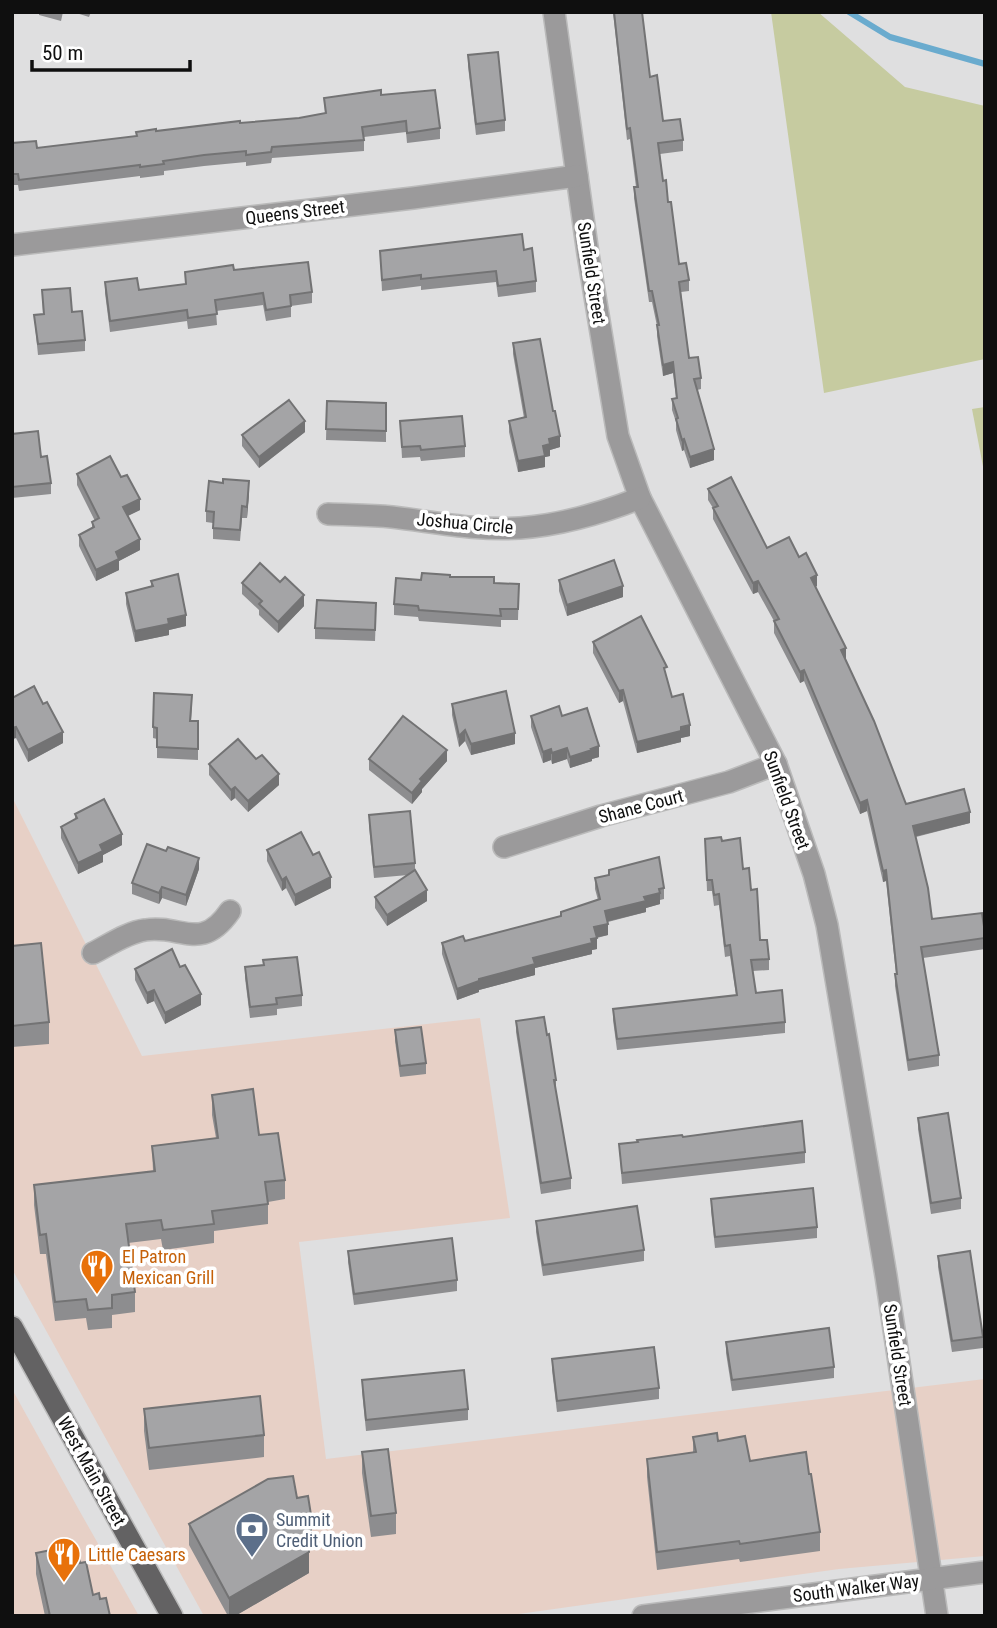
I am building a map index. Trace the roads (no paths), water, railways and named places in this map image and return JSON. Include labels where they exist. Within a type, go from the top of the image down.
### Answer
[{"type":"main road","name":"West Main Street","points":[[12,1327],[172,1616]]},
{"type":"street","name":"Sunfield Street","points":[[554,12],[618,436],[640,498],[776,764],[810,861],[827,925],[884,1267],[937,1616]]},
{"type":"street","name":"Queens Street","points":[[12,245],[577,176]]},
{"type":"street","name":"Joshua Circle","points":[[328,514],[389,517],[483,529],[519,528],[545,526],[607,510],[640,498]]},
{"type":"street","name":"Shane Court","points":[[504,847],[601,816],[729,782],[776,764]]},
{"type":"street","points":[[93,953],[140,930],[160,928],[192,936],[220,925],[230,911]]},
{"type":"street","name":"South Walker Way","points":[[643,1616],[985,1572]]},
{"type":"waterway","points":[[849,12],[890,37],[985,64]]},
{"type":"place","name":"El Patron Mexican Grill","points":[[97,1296]]},
{"type":"place","name":"Summit Credit Union","points":[[252,1559]]},
{"type":"place","name":"Little Caesars","points":[[64,1584]]}]
